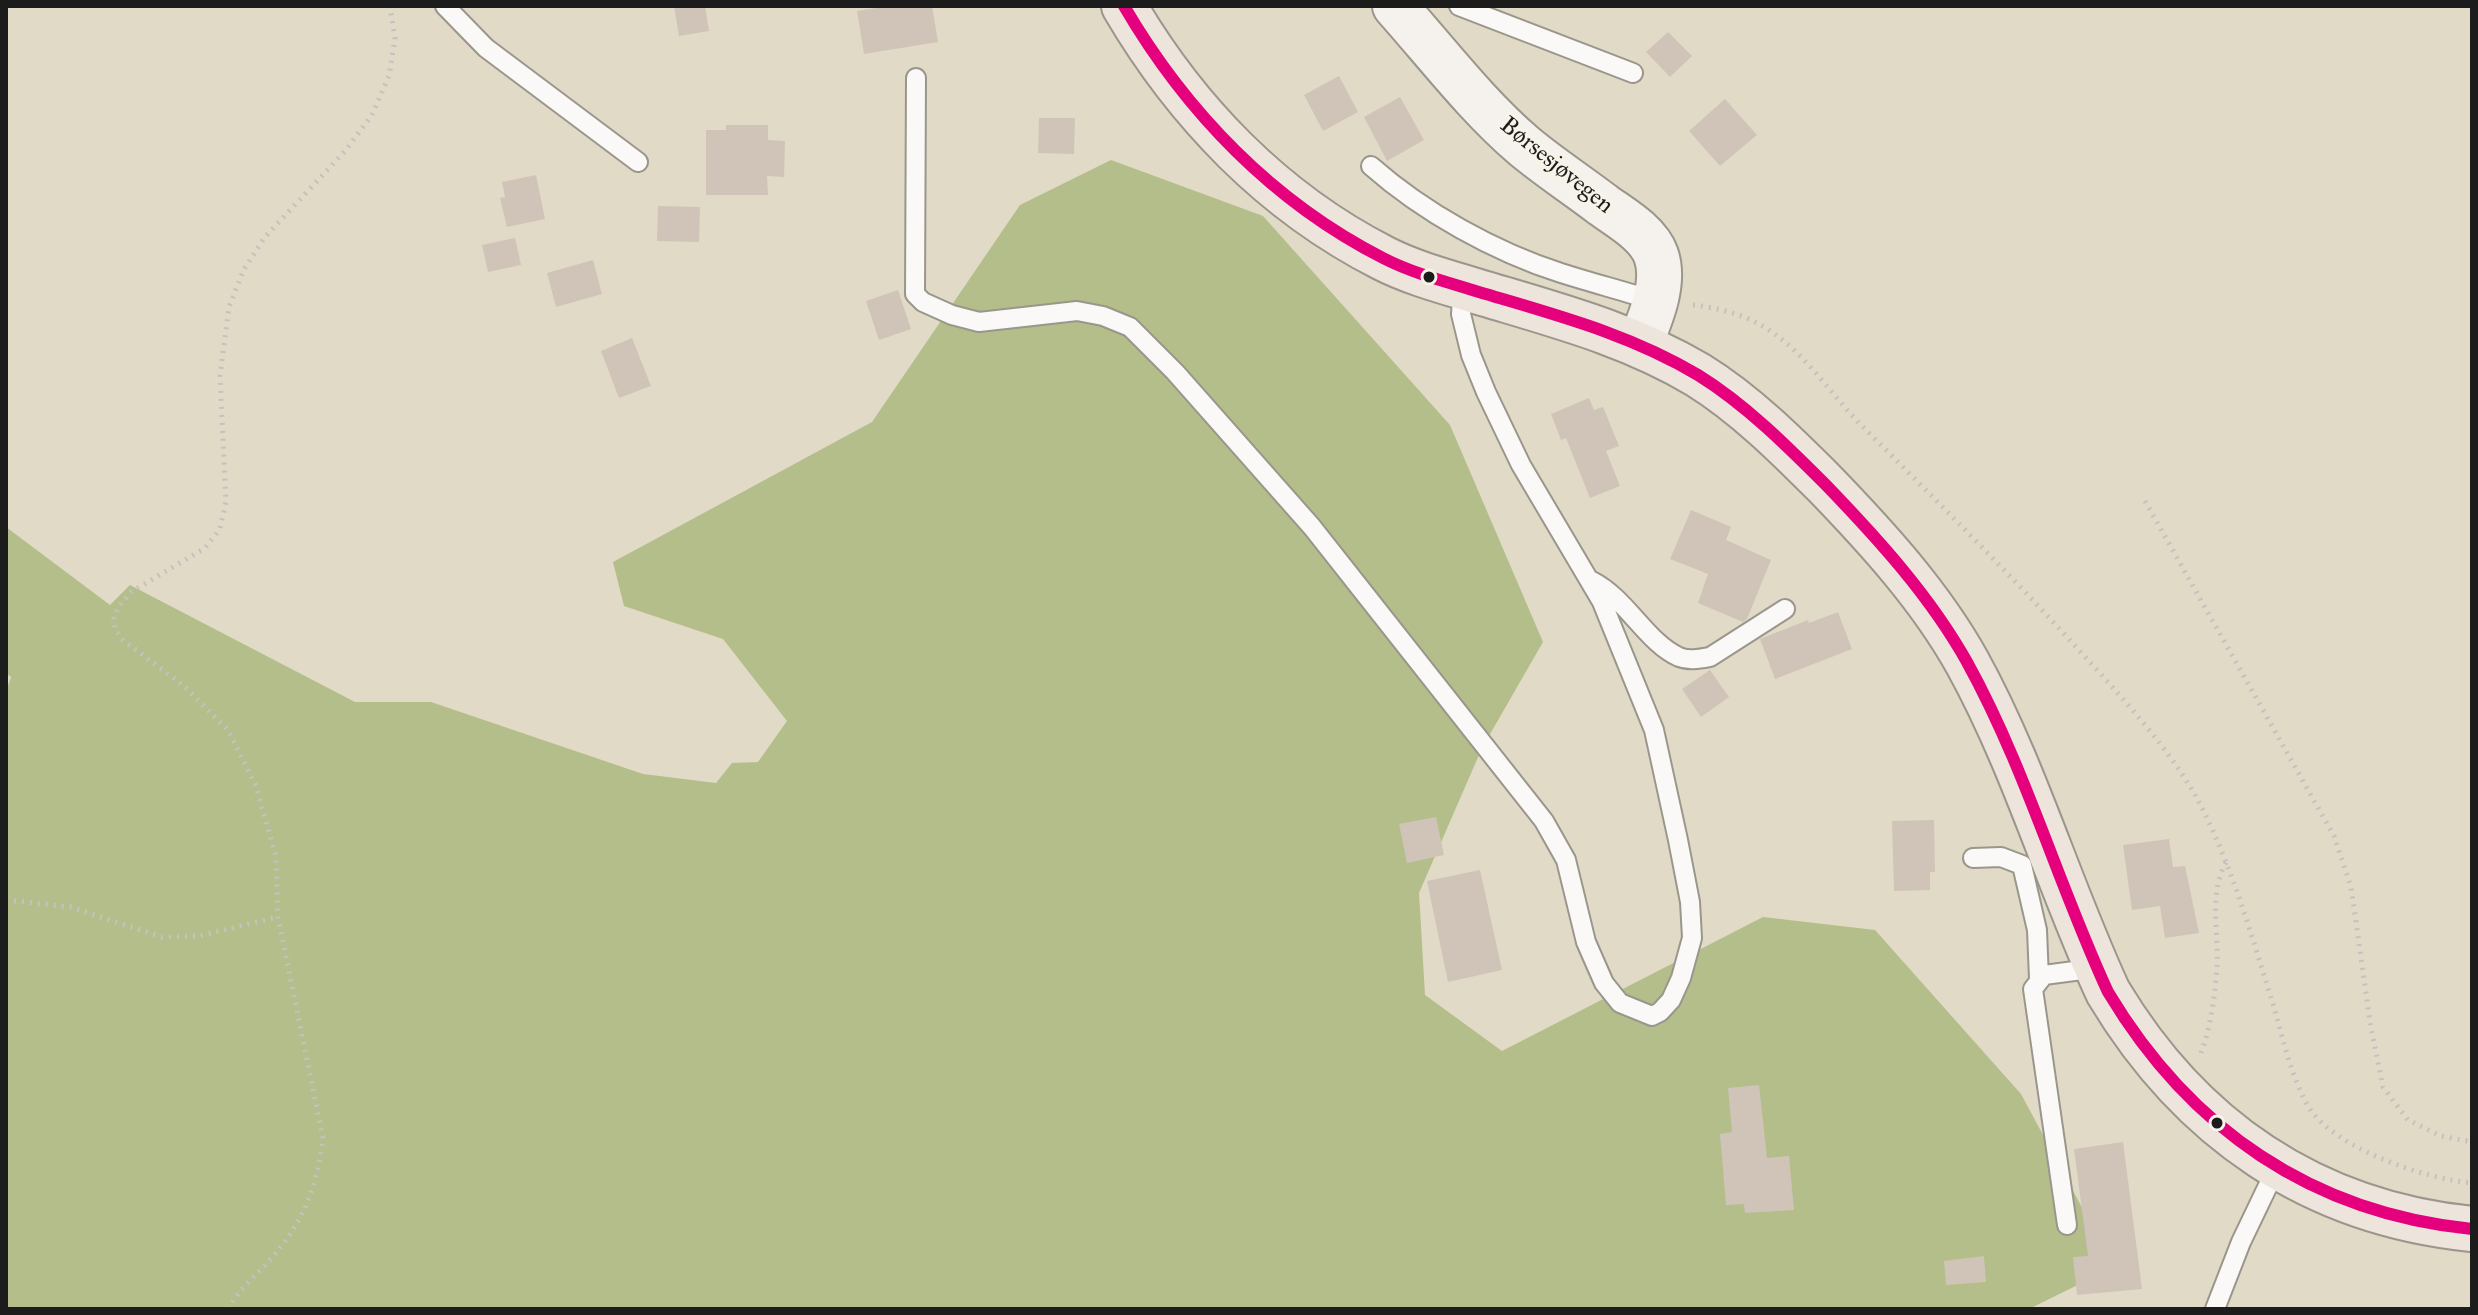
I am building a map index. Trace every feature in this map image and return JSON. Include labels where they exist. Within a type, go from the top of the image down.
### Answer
[{"type":"main road","points":[[1124,6],[1166,71],[1209,124],[1278,190],[1311,216],[1387,260],[1463,287],[1585,323],[1640,344],[1708,382],[1770,431],[1865,525],[1931,607],[1965,658],[1988,701],[2023,783],[2096,965],[2126,1022],[2176,1086],[2225,1132],[2277,1167],[2344,1200],[2399,1218],[2435,1226],[2472,1229]]},
{"type":"main road","name":"Børsesjøvegen","points":[[1395,6],[1523,145],[1648,242],[1656,254],[1658,265],[1655,301],[1640,344]]},
{"type":"lane","points":[[1459,6],[1633,73]]},
{"type":"lane","points":[[449,7],[486,48],[638,162]]},
{"type":"lane","points":[[916,78],[915,294],[923,302],[952,315],[979,322],[1077,311],[1103,316],[1130,327],[1175,372],[1312,527],[1544,821],[1566,860],[1586,942],[1604,983],[1620,1003],[1652,1016],[1671,1000],[1681,978],[1692,938],[1690,902],[1654,730],[1602,602],[1521,465],[1486,392],[1471,355],[1461,314],[1463,287]]},
{"type":"lane","points":[[1371,166],[1424,209],[1491,243],[1558,273],[1655,301]]},
{"type":"lane","points":[[1589,580],[1606,588],[1668,651],[1681,658],[1696,660],[1710,657],[1785,609]]},
{"type":"lane","points":[[1973,858],[2001,857],[2022,865],[2037,930],[2039,979],[2033,989],[2067,1225]]},
{"type":"lane","points":[[2039,979],[2059,971],[2082,970],[2096,965]]},
{"type":"lane","points":[[2215,1309],[2241,1242],[2277,1167]]},
{"type":"path","points":[[228,1309],[279,1250],[299,1221],[320,1170],[323,1138],[278,917],[276,857],[256,786],[228,730],[184,686],[123,640],[115,629],[114,618],[131,592],[205,548],[220,529],[226,502],[220,376],[229,307],[244,269],[265,237],[345,151],[372,115],[389,76],[395,39],[390,6]]},
{"type":"path","points":[[2145,501],[2334,836],[2351,887],[2371,1028],[2383,1087],[2408,1120],[2441,1136],[2472,1142]]},
{"type":"path","points":[[2176,1086],[2199,1058],[2207,1036],[2217,964],[2217,891],[2220,871],[2227,861]]},
{"type":"path","points":[[6,900],[70,907],[162,937],[199,936],[278,917]]},
{"type":"green space","points":[[1111,160],[1263,216],[1450,425],[1543,642],[1482,748],[1419,893],[1425,995],[1502,1051],[1763,917],[1875,930],[2021,1094],[2114,1267],[2029,1309],[6,1309],[6,692],[11,677],[6,673],[6,527],[110,605],[130,585],[355,702],[431,702],[643,774],[716,783],[732,763],[758,762],[787,721],[723,639],[624,606],[613,562],[872,422],[1020,205]]},
{"type":"building","points":[[674,6],[705,6],[709,31],[679,36]]},
{"type":"building","points":[[889,6],[932,6],[938,42],[864,54],[857,11]]},
{"type":"building","points":[[1668,32],[1692,56],[1670,77],[1646,52]]},
{"type":"building","points":[[1339,76],[1358,112],[1323,131],[1304,95]]},
{"type":"building","points":[[1400,97],[1424,140],[1387,161],[1364,117]]},
{"type":"building","points":[[1725,99],[1757,135],[1720,166],[1689,131]]},
{"type":"building","points":[[1039,118],[1075,118],[1074,154],[1038,153]]},
{"type":"building","points":[[726,125],[768,125],[768,140],[785,141],[784,177],[767,176],[768,195],[706,195],[706,130],[726,130]]},
{"type":"building","points":[[536,175],[545,219],[507,227],[500,198],[505,197],[502,182]]},
{"type":"building","points":[[658,206],[700,207],[699,242],[657,241]]},
{"type":"building","points":[[515,238],[521,265],[488,272],[482,245]]},
{"type":"building","points":[[593,260],[602,294],[556,307],[547,273]]},
{"type":"building","points":[[898,290],[911,329],[879,340],[866,301]]},
{"type":"building","points":[[632,338],[651,386],[619,398],[601,351]]},
{"type":"building","points":[[1589,398],[1594,410],[1603,407],[1619,446],[1606,451],[1620,486],[1590,498],[1566,438],[1561,440],[1551,414]]},
{"type":"building","points":[[1691,510],[1731,527],[1726,540],[1771,560],[1747,619],[1743,622],[1698,603],[1708,574],[1670,559]]},
{"type":"building","points":[[1838,612],[1852,649],[1775,679],[1760,639]]},
{"type":"building","points":[[1710,670],[1729,697],[1701,717],[1682,689]]},
{"type":"building","points":[[1436,817],[1444,855],[1407,863],[1399,824]]},
{"type":"building","points":[[1934,820],[1935,872],[1930,872],[1930,890],[1894,891],[1892,821]]},
{"type":"building","points":[[2169,839],[2173,867],[2185,866],[2199,933],[2165,938],[2160,906],[2132,910],[2123,845]]},
{"type":"building","points":[[1480,870],[1502,970],[1448,982],[1427,881]]},
{"type":"building","points":[[1759,1085],[1767,1158],[1789,1156],[1794,1210],[1745,1213],[1744,1204],[1726,1205],[1720,1134],[1732,1132],[1728,1088]]},
{"type":"building","points":[[2123,1142],[2142,1289],[2077,1295],[2073,1257],[2088,1256],[2074,1149]]},
{"type":"building","points":[[1984,1256],[1986,1282],[1946,1285],[1944,1261]]},
{"type":"transit line","points":[[1124,6],[1148,45],[1204,118],[1269,182],[1343,235],[1413,271],[1585,324],[1642,346],[1698,375],[1765,426],[1884,547],[1937,614],[1988,702],[2108,992],[2141,1041],[2177,1085],[2217,1123],[2261,1156],[2308,1183],[2359,1204],[2414,1220],[2472,1229]]}]
